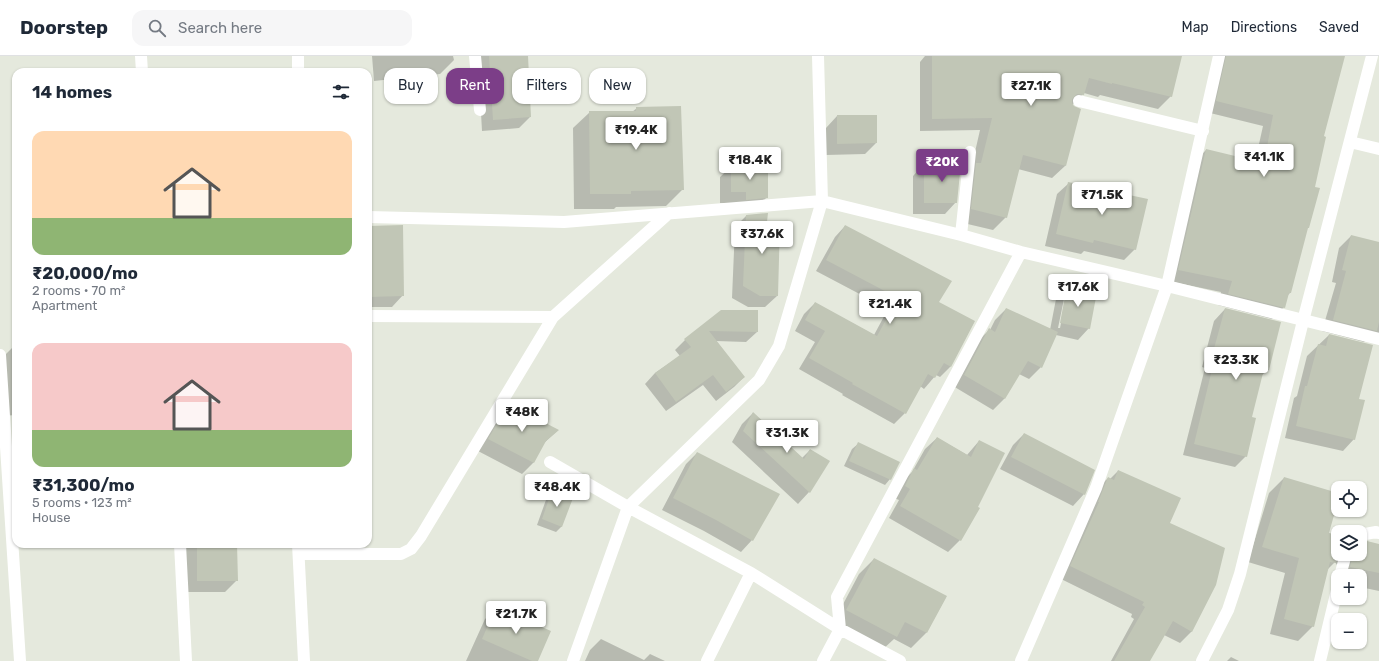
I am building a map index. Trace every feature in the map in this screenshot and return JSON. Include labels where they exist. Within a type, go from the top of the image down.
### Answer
[{"type":"street","points":[[141,56],[142,68]]},
{"type":"street","points":[[298,56],[298,68]]},
{"type":"street","points":[[475,56],[480,110]]},
{"type":"street","points":[[573,661],[628,507],[759,380],[779,346],[822,201],[818,56]]},
{"type":"street","points":[[1021,661],[1096,488],[1167,286],[1219,56]]},
{"type":"street","points":[[1202,661],[1228,610],[1240,574],[1303,321],[1372,56]]},
{"type":"street","points":[[1079,101],[1203,130]]},
{"type":"street","points":[[1350,142],[1379,148]]},
{"type":"street","points":[[961,235],[970,152]]},
{"type":"street","points":[[372,217],[564,222],[822,201],[961,235],[1021,252],[1167,286],[1379,339]]},
{"type":"street","points":[[304,661],[298,549],[401,554],[411,549],[421,536],[553,317],[669,213]]},
{"type":"street","points":[[823,661],[840,629],[837,596],[1021,252]]},
{"type":"street","points":[[372,316],[553,317]]},
{"type":"street","points":[[0,356],[12,540]]},
{"type":"street","points":[[550,462],[628,507],[751,573],[840,629],[900,661]]},
{"type":"street","points":[[1367,534],[1379,533]]},
{"type":"street","points":[[13,548],[20,661]]},
{"type":"street","points":[[180,548],[186,661]]},
{"type":"street","points":[[707,661],[751,573]]},
{"type":"street","points":[[1320,661],[1333,605]]},
{"type":"building","points":[[489,56],[528,56],[529,68],[512,68],[512,104],[530,104],[531,117],[493,120],[492,104],[504,104],[504,68],[490,68]]},
{"type":"building","points":[[932,56],[1182,56],[1172,97],[1089,78],[1084,95],[1077,94],[1072,99],[1074,106],[1081,109],[1066,166],[1023,155],[1007,218],[971,209],[976,163],[981,163],[992,118],[932,119]]},
{"type":"building","points":[[1226,56],[1345,56],[1324,136],[1326,137],[1315,187],[1320,188],[1291,293],[1289,293],[1285,308],[1228,294],[1232,281],[1178,270],[1206,149],[1264,163],[1273,115],[1216,101]]},
{"type":"building","points":[[681,106],[684,190],[631,191],[631,194],[590,194],[589,111],[636,111],[636,107]]},
{"type":"building","points":[[837,115],[877,115],[877,143],[837,144]]},
{"type":"building","points":[[924,163],[961,163],[957,203],[924,203]]},
{"type":"building","points":[[731,165],[768,165],[768,198],[746,200],[746,192],[731,192]]},
{"type":"building","points":[[1068,182],[1148,199],[1136,250],[1094,240],[1093,243],[1056,234]]},
{"type":"building","points":[[768,213],[767,222],[780,222],[778,296],[760,296],[743,286],[746,215]]},
{"type":"building","points":[[403,225],[404,296],[372,297],[372,226]]},
{"type":"building","points":[[845,225],[952,281],[939,302],[975,321],[951,367],[944,363],[935,378],[928,374],[906,414],[809,358],[825,331],[805,320],[815,302],[877,336],[898,298],[826,260]]},
{"type":"building","points":[[1351,235],[1379,242],[1379,322],[1377,331],[1333,320],[1346,271],[1342,270]]},
{"type":"building","points":[[1067,286],[1097,292],[1090,329],[1060,323]]},
{"type":"building","points":[[1006,308],[1058,332],[1042,368],[1028,361],[1005,399],[964,375],[989,328],[995,332]]},
{"type":"building","points":[[1225,308],[1281,322],[1269,370],[1264,369],[1252,417],[1256,418],[1247,457],[1194,444],[1215,357],[1212,356]]},
{"type":"building","points":[[721,310],[758,310],[758,332],[709,331],[745,377],[726,392],[713,375],[676,402],[655,373],[691,347],[684,339]]},
{"type":"building","points":[[1329,334],[1373,345],[1359,399],[1365,400],[1355,440],[1296,426],[1305,386],[1307,386],[1318,344],[1326,346]]},
{"type":"building","points":[[509,404],[559,430],[546,441],[534,463],[488,439]]},
{"type":"building","points":[[753,412],[804,459],[810,449],[830,461],[810,493],[743,431]]},
{"type":"building","points":[[1024,433],[1095,470],[1085,495],[1011,457]]},
{"type":"building","points":[[937,437],[971,457],[979,440],[1005,453],[978,507],[980,508],[961,541],[900,506],[910,489],[905,486],[914,468],[917,470]]},
{"type":"building","points":[[858,442],[900,462],[891,480],[849,461]]},
{"type":"building","points":[[697,452],[780,494],[753,541],[673,498]]},
{"type":"building","points":[[1118,470],[1181,498],[1170,523],[1225,548],[1216,585],[1192,632],[1173,621],[1150,661],[1114,661],[1145,607],[1142,605],[1144,602],[1070,566],[1099,502],[1108,477],[1114,480]]},
{"type":"building","points":[[1284,477],[1331,491],[1331,517],[1334,517],[1329,533],[1331,533],[1331,561],[1336,561],[1336,563],[1330,562],[1314,627],[1284,619],[1299,558],[1262,547]]},
{"type":"building","points":[[552,490],[573,498],[562,527],[542,519]]},
{"type":"building","points":[[1367,541],[1379,544],[1379,573],[1367,571],[1367,569],[1350,567],[1351,561],[1367,561]]},
{"type":"building","points":[[197,548],[237,548],[238,581],[197,581]]},
{"type":"building","points":[[874,558],[947,596],[927,633],[905,622],[897,637],[846,610]]},
{"type":"building","points":[[496,607],[551,631],[538,661],[532,661],[482,639]]}]
